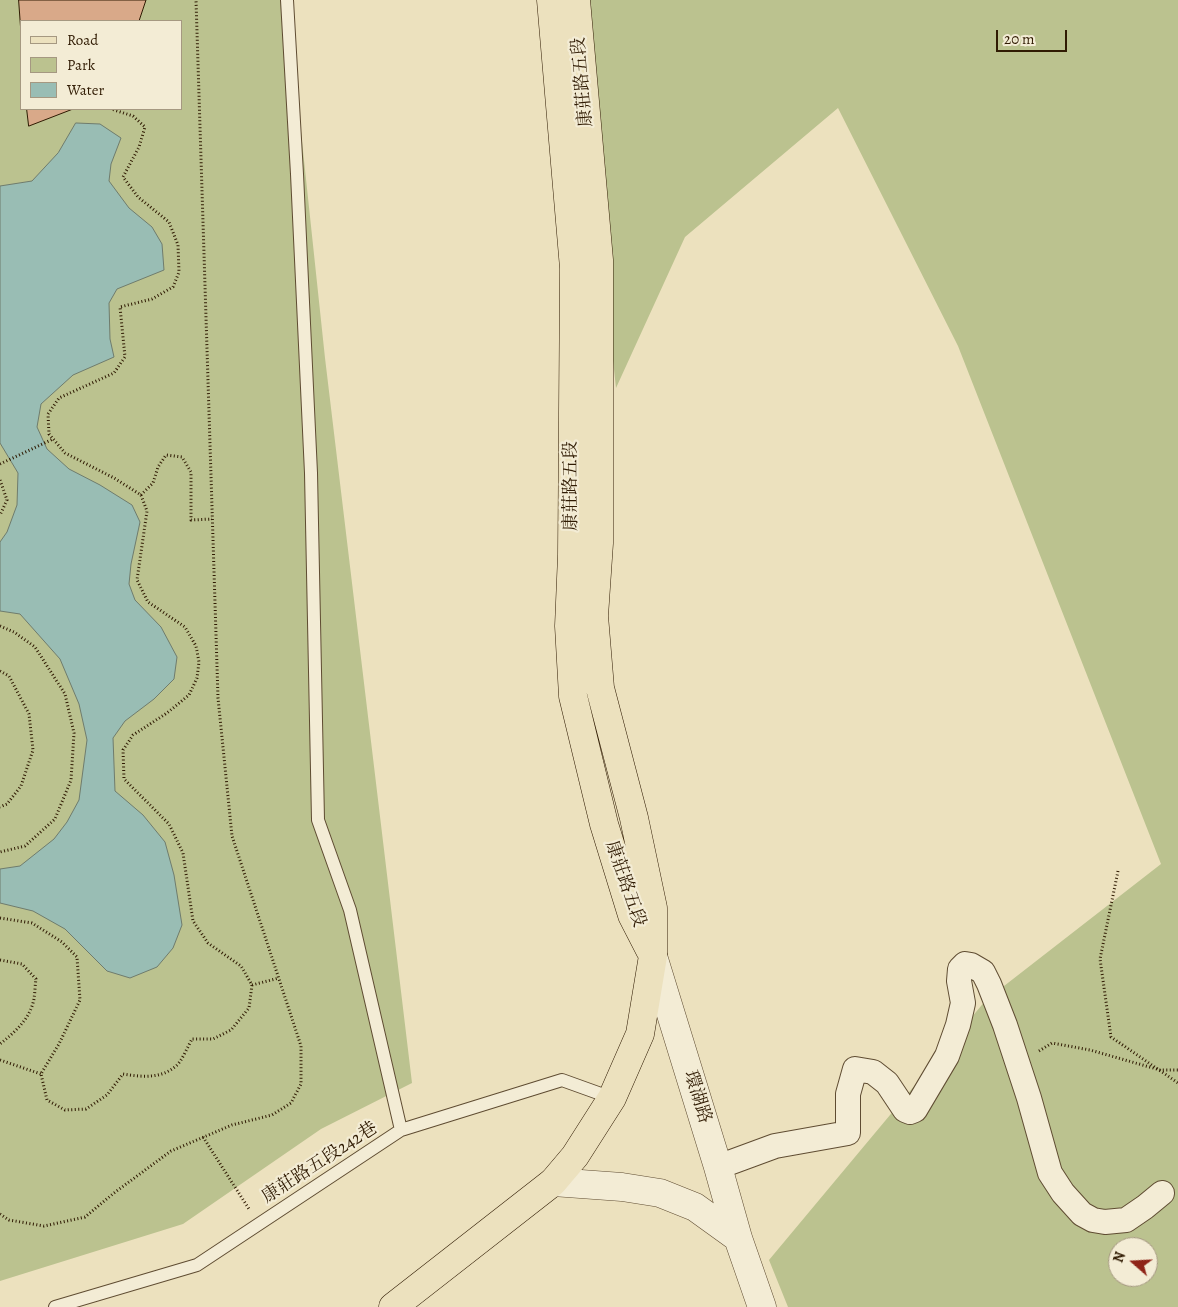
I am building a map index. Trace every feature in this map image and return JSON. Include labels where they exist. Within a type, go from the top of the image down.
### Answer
[{"type":"main road","name":"康莊路五段","points":[[551,0],[574,268],[572,554],[569,626],[573,696],[604,824],[632,916],[653,956]]},
{"type":"main road","name":"康莊路五段","points":[[576,0],[599,260],[599,543],[594,616],[600,688],[634,818],[653,908],[653,956]]},
{"type":"main road","points":[[393,1307],[553,1182],[575,1156],[612,1098],[640,1034],[653,956]]},
{"type":"street","name":"環湖路","points":[[653,956],[738,1238],[762,1307]]},
{"type":"street","points":[[718,1167],[775,1146],[848,1132],[848,1094],[855,1069],[874,1072],[887,1083],[905,1110],[910,1112],[915,1110],[946,1056],[958,1025],[963,1004],[959,981],[960,969],[965,964],[971,964],[983,972],[1005,1025],[1050,1173],[1063,1193],[1082,1214],[1093,1220],[1105,1222],[1126,1220],[1145,1208],[1162,1193]]},
{"type":"street","points":[[553,1182],[622,1187],[660,1193],[695,1206],[738,1238]]},
{"type":"lane","points":[[287,0],[311,473],[318,820],[350,910],[401,1130]]},
{"type":"lane","name":"康莊路五段242巷","points":[[55,1307],[197,1265],[401,1130],[562,1080],[612,1098]]},
{"type":"path","points":[[0,1214],[9,1220],[44,1226],[85,1217],[171,1151],[232,1125],[272,1115],[291,1104],[301,1084],[301,1046],[232,836],[218,698],[196,0]]},
{"type":"path","points":[[0,918],[32,923],[62,942],[77,957],[80,1000],[59,1044],[41,1074],[47,1100],[65,1110],[86,1109],[107,1095],[124,1074],[140,1077],[161,1075],[177,1066],[192,1039],[213,1039],[231,1030],[249,1008],[252,985],[241,966],[208,943],[193,921],[183,853],[169,824],[124,779],[123,750],[133,735],[189,695],[197,678],[199,662],[196,646],[185,627],[148,602],[137,580],[147,511],[141,495],[114,478],[65,453],[51,440],[49,434],[48,414],[59,398],[114,373],[125,357],[120,307],[152,298],[173,287],[180,272],[178,245],[169,222],[138,197],[123,177],[139,146],[145,127],[133,116],[114,110]]},
{"type":"path","points":[[2,463],[51,440]]},
{"type":"path","points":[[141,495],[153,484],[158,467],[166,455],[182,457],[190,472],[191,520],[212,519]]},
{"type":"path","points":[[0,480],[7,500],[0,515]]},
{"type":"path","points":[[0,626],[14,632],[35,647],[65,694],[74,733],[71,780],[55,819],[25,846],[0,852]]},
{"type":"path","points":[[0,671],[9,676],[28,714],[32,750],[21,786],[8,804],[0,808]]},
{"type":"path","points":[[1118,871],[1100,960],[1111,1037],[1178,1083]]},
{"type":"path","points":[[0,960],[22,964],[36,979],[34,1000],[27,1018],[0,1044]]},
{"type":"path","points":[[252,985],[279,978]]},
{"type":"path","points":[[1018,1064],[1052,1043],[1090,1050],[1160,1070],[1178,1070]]},
{"type":"path","points":[[0,1060],[41,1074]]},
{"type":"path","points":[[203,1137],[259,1224]]},
{"type":"green space","points":[[0,0],[287,0],[325,358],[412,1083],[321,1129],[183,1224],[0,1281]]},
{"type":"green space","points":[[574,0],[1178,0],[1178,1307],[788,1307],[769,1260],[986,1000],[1161,864],[958,346],[838,108],[685,237],[616,388]]},
{"type":"water","points":[[76,123],[100,124],[121,138],[111,164],[109,181],[129,208],[152,227],[162,244],[164,270],[117,289],[109,303],[110,339],[114,357],[73,375],[41,404],[37,427],[47,449],[69,469],[132,505],[140,522],[131,564],[129,584],[135,600],[161,627],[177,657],[174,679],[154,699],[125,721],[113,738],[115,791],[143,815],[165,842],[174,875],[182,925],[173,948],[157,967],[130,978],[107,971],[65,929],[33,911],[0,903],[0,869],[20,866],[54,839],[67,822],[79,800],[87,740],[79,704],[60,659],[20,614],[0,611],[0,542],[7,532],[17,505],[18,473],[0,443],[0,186],[32,181],[58,153]]},
{"type":"building","points":[[19,0],[146,0],[139,20],[20,20]]},
{"type":"building","points":[[27,110],[70,110],[29,126]]}]
